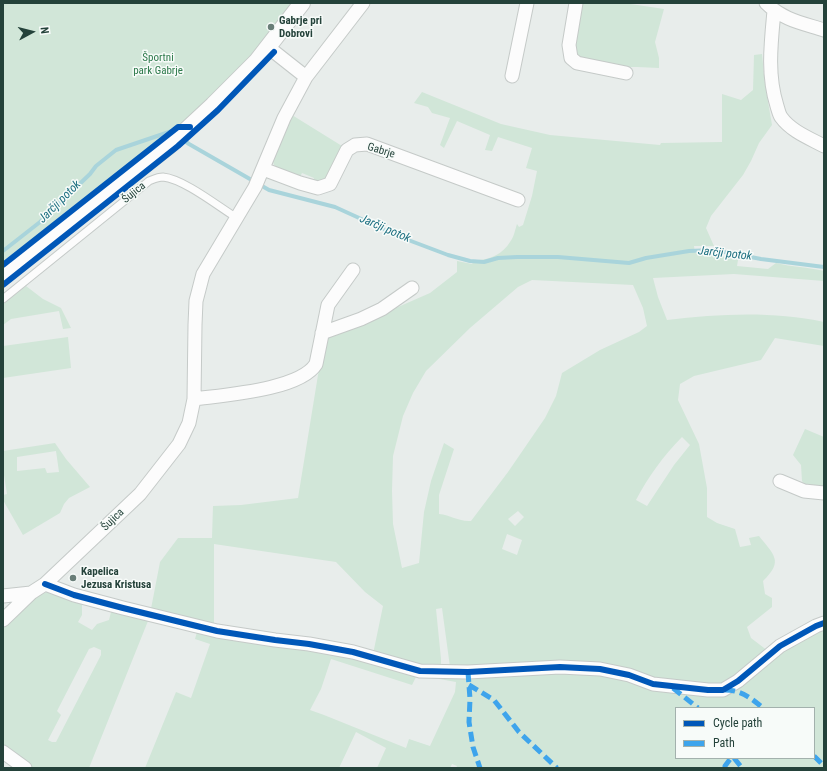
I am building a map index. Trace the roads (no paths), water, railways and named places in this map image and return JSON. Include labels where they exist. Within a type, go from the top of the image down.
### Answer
[{"type":"street","points":[[302,3],[268,47],[306,77]]},
{"type":"street","name":"Šujica","points":[[3,620],[31,593],[45,584],[140,494],[179,444],[189,423],[194,399],[194,325],[196,300],[203,274],[259,178],[284,118],[306,77],[363,3]]},
{"type":"street","points":[[512,76],[526,3]]},
{"type":"street","points":[[576,3],[569,45],[571,58],[577,63],[626,73]]},
{"type":"street","points":[[770,7],[790,19],[824,30]]},
{"type":"street","points":[[770,7],[771,75],[774,99],[780,117],[796,132],[824,146]]},
{"type":"street","name":"Šujica","points":[[3,276],[170,145],[240,78],[268,47]]},
{"type":"street","name":"Gabrje","points":[[259,178],[300,183],[318,188],[330,184],[347,150],[354,146],[368,144],[518,200]]},
{"type":"street","points":[[194,399],[250,392],[294,380],[312,370],[316,364],[328,305],[353,270]]},
{"type":"street","points":[[322,333],[375,312],[412,288]]},
{"type":"street","points":[[780,481],[804,491],[824,493]]},
{"type":"street","points":[[45,584],[74,595],[217,631],[353,652],[420,671],[468,672],[560,667],[600,669],[629,675],[653,684],[708,690],[724,690],[738,681],[780,646],[824,623]]},
{"type":"street","points":[[3,596],[31,593]]},
{"type":"street","points":[[3,752],[25,768]]},
{"type":"lane","name":"Šujica","points":[[3,299],[136,191],[155,178],[162,177],[176,180],[237,218]]},
{"type":"waterway","name":"Jarčji potok","points":[[3,251],[40,222],[90,174],[96,166],[116,150],[172,131],[177,135]]},
{"type":"waterway","name":"Jarčji potok","points":[[182,139],[269,190],[335,207],[403,238],[448,255],[470,261],[484,262],[498,258],[517,257],[558,257],[629,263],[646,258],[689,251],[714,250],[761,259],[824,267]]},
{"type":"place","name":"Gabrje pri Dobrovi","points":[[271,27]]},
{"type":"place","name":"Kapelica Jezusa Kristusa","points":[[73,578]]},
{"type":"park label","name":"Športni park Gabrje","points":[[158,64]]}]
